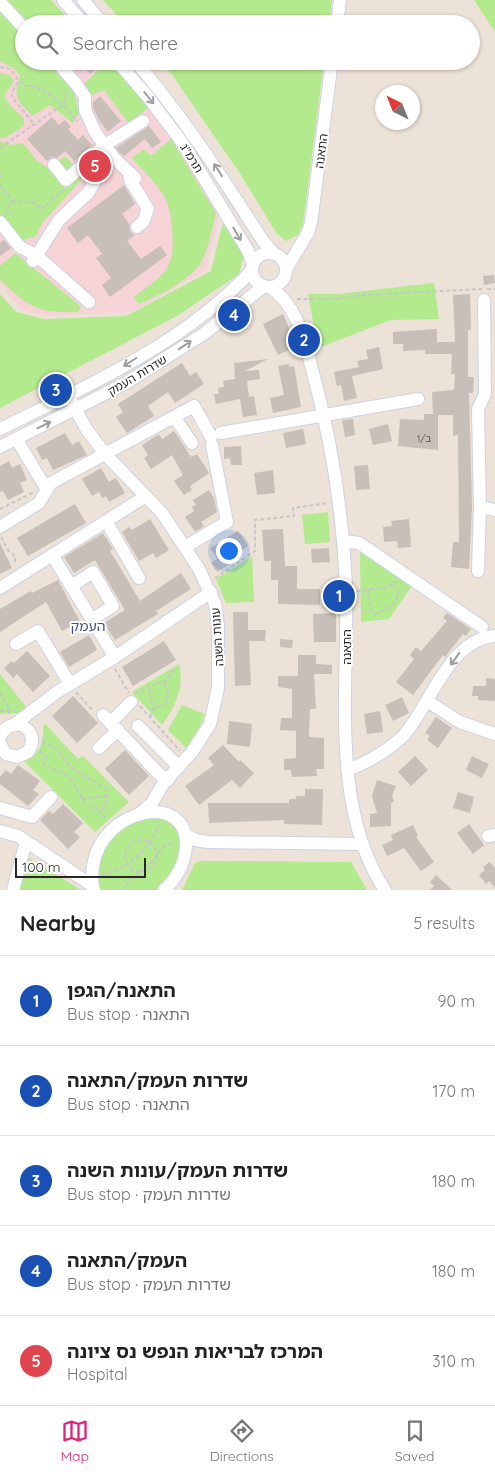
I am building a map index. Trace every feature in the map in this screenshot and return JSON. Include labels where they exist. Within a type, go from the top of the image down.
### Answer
[{"type":"street","points":[[63,0],[76,15]]},
{"type":"street","points":[[83,0],[96,15]]},
{"type":"street","points":[[338,15],[340,0]]},
{"type":"street","points":[[0,2],[15,18]]},
{"type":"street","points":[[64,70],[85,97],[90,123],[108,150],[132,175],[130,180],[148,209],[143,222],[137,227]]},
{"type":"street","name":"תרמ\"ג","points":[[125,70],[148,97],[184,145],[248,251],[252,267]]},
{"type":"street","name":"תרמ\"ג","points":[[142,70],[197,137],[263,241],[276,255]]},
{"type":"street","name":"התאנה","points":[[293,313],[285,273],[311,223],[331,70]]},
{"type":"street","points":[[54,166],[66,180],[108,150],[143,121]]},
{"type":"street","points":[[34,258],[59,220],[88,193],[108,150]]},
{"type":"street","points":[[2,219],[20,247],[89,302]]},
{"type":"street","points":[[276,255],[285,273],[279,283],[268,286],[254,278],[252,267],[264,254],[276,255],[293,249],[304,239]]},
{"type":"street","name":"שדרות העמק","points":[[0,429],[118,370],[196,320],[229,293],[252,267]]},
{"type":"street","name":"שדרות העמק","points":[[0,447],[126,383],[205,333],[268,286]]},
{"type":"street","name":"התאנה","points":[[268,286],[285,300],[293,313],[303,336],[325,415],[344,542],[346,588],[345,726],[348,770],[361,844],[374,874],[385,890]]},
{"type":"street","points":[[478,571],[480,507],[478,409],[485,394],[484,300]]},
{"type":"street","name":"עונות השנה","points":[[68,396],[87,430],[106,455],[162,513],[185,547],[209,588],[218,625],[216,701],[210,724],[152,803],[139,814]]},
{"type":"street","points":[[215,438],[325,415],[418,399]]},
{"type":"street","points":[[0,527],[39,503],[46,488],[51,484],[194,406],[215,438],[227,522],[185,547]]},
{"type":"street","points":[[175,418],[192,443]]},
{"type":"street","points":[[20,445],[46,488]]},
{"type":"street","points":[[0,588],[146,496]]},
{"type":"street","points":[[480,507],[495,510]]},
{"type":"street","points":[[106,521],[139,578]]},
{"type":"street","points":[[344,542],[360,543],[482,627]]},
{"type":"street","points":[[52,555],[112,659]]},
{"type":"street","points":[[71,586],[93,572],[113,606],[90,620]]},
{"type":"street","points":[[0,738],[8,725],[112,659],[209,588]]},
{"type":"street","points":[[16,644],[38,631],[70,684]]},
{"type":"street","points":[[348,770],[368,762],[402,736],[463,649],[483,637],[495,636]]},
{"type":"street","points":[[0,745],[6,754],[18,757],[28,752],[32,743],[33,722],[49,698]]},
{"type":"street","points":[[427,701],[460,722],[495,734]]},
{"type":"street","points":[[98,748],[110,722],[134,703]]},
{"type":"street","points":[[110,722],[158,774],[168,780],[162,797],[164,816]]},
{"type":"street","points":[[8,725],[26,727],[32,743]]},
{"type":"street","points":[[138,726],[183,763]]},
{"type":"street","points":[[0,808],[32,817],[51,797]]},
{"type":"street","points":[[61,865],[72,869],[83,869],[94,857],[100,845],[114,827],[139,814],[157,812],[180,825],[183,838],[183,862]]},
{"type":"street","points":[[0,831],[12,834],[94,884]]},
{"type":"street","points":[[183,838],[208,842],[361,844]]},
{"type":"street","points":[[13,890],[26,842]]},
{"type":"street","points":[[168,889],[183,862],[194,848],[208,842]]},
{"type":"street","points":[[94,857],[92,874],[94,884]]},
{"type":"path","points":[[0,67],[10,69],[17,76],[18,82],[23,86],[35,85],[80,123]]},
{"type":"path","points":[[0,148],[61,106],[66,98],[66,87],[71,78]]},
{"type":"path","points":[[18,82],[12,90],[12,97],[34,125]]},
{"type":"path","points":[[0,184],[12,201]]},
{"type":"path","points":[[12,201],[36,203],[41,209],[66,188]]},
{"type":"path","points":[[2,219],[12,201]]},
{"type":"path","points":[[290,299],[328,300],[362,295],[495,290]]},
{"type":"path","points":[[0,509],[46,488]]},
{"type":"path","points":[[209,588],[256,550],[255,520],[294,516],[293,508],[339,502]]},
{"type":"path","points":[[0,535],[8,550],[15,556],[18,577]]},
{"type":"path","points":[[352,591],[377,587],[396,587],[398,592],[394,606],[378,614],[373,613],[369,606],[368,589]]},
{"type":"path","points":[[112,659],[131,696],[140,690],[150,689],[157,682],[164,683]]},
{"type":"path","points":[[164,683],[173,671],[178,669]]},
{"type":"path","points":[[150,717],[154,709],[165,705],[168,698],[168,690],[164,683]]},
{"type":"path","points":[[70,684],[99,718],[110,722]]},
{"type":"path","points":[[150,689],[150,697],[154,709]]},
{"type":"path","points":[[0,693],[9,708],[8,725]]},
{"type":"path","points":[[134,703],[150,717],[183,763]]},
{"type":"path","points":[[32,743],[53,745],[74,770],[100,784],[108,796],[106,805],[101,812]]},
{"type":"path","points":[[32,743],[46,757],[44,764],[48,768],[71,778],[85,804],[101,812],[114,827]]},
{"type":"path","points":[[82,799],[108,796]]},
{"type":"path","points":[[94,884],[127,865],[150,843],[164,816]]},
{"type":"path","points":[[123,890],[139,873],[151,869],[157,856],[168,843],[183,838]]},
{"type":"path","points":[[139,873],[133,871],[127,865],[124,853],[130,844],[141,840],[150,843],[155,848],[157,856]]},
{"type":"shaded area","points":[[0,0],[51,0],[64,15],[15,15],[15,70],[114,70],[159,121],[220,212],[206,270],[133,312],[48,316],[23,311],[0,284]]},
{"type":"green space","points":[[8,0],[51,0],[65,15],[22,15]]},
{"type":"green space","points":[[103,0],[332,0],[330,15],[117,15]]},
{"type":"green space","points":[[474,0],[495,0],[495,32]]},
{"type":"green space","points":[[0,11],[15,27],[15,70],[54,70],[74,92],[79,113],[73,123],[50,105],[32,116],[19,101],[17,88],[20,76],[11,67],[0,61]]},
{"type":"green space","points":[[99,70],[117,70],[150,107],[128,123],[104,90],[90,96],[84,84]]},
{"type":"green space","points":[[168,70],[323,70],[303,224],[298,235],[286,241],[277,234],[241,175]]},
{"type":"green space","points":[[0,73],[10,75],[14,81],[4,96],[10,105],[24,118],[24,126],[5,138],[0,138]]},
{"type":"green space","points":[[171,139],[216,213],[206,250],[196,269],[173,287],[139,304],[134,297],[153,283],[166,270],[170,262],[173,243],[171,216],[166,200],[157,186],[132,158],[144,149],[151,156]]},
{"type":"green space","points":[[0,141],[11,145],[23,143],[37,161],[50,169],[65,156],[73,165],[94,145],[100,153],[75,187],[43,222],[35,237],[21,240],[0,215]]},
{"type":"green space","points":[[224,219],[244,256],[239,274],[177,316],[0,408],[0,294],[16,312],[45,319],[126,316],[211,271]]},
{"type":"green space","points":[[15,253],[77,303],[81,308],[78,312],[43,310],[35,307],[19,297],[0,280],[0,266]]},
{"type":"green space","points":[[434,283],[439,319],[391,320],[318,348],[308,294],[338,294]]},
{"type":"green space","points":[[328,512],[330,542],[305,544],[302,515]]},
{"type":"green space","points":[[360,552],[413,584],[389,619],[361,622]]},
{"type":"green space","points":[[252,556],[254,602],[226,603],[216,579]]},
{"type":"green space","points":[[179,664],[181,673],[180,689],[171,711],[162,725],[132,692]]},
{"type":"green space","points":[[0,674],[26,707],[19,713],[0,714]]},
{"type":"green space","points":[[182,705],[205,714],[199,728],[186,748],[168,730]]},
{"type":"green space","points":[[44,723],[78,759],[83,756],[129,802],[95,832],[24,761],[39,750]]},
{"type":"green space","points":[[167,818],[181,835],[180,860],[159,890],[98,890],[95,874],[103,846],[133,819]]},
{"type":"green space","points":[[29,858],[81,890],[20,890]]},
{"type":"green space","points":[[200,861],[351,862],[367,890],[182,890],[195,863]]},
{"type":"building","points":[[100,96],[121,121],[108,132],[93,108],[93,102]]},
{"type":"building","points":[[52,117],[59,125],[65,120],[71,127],[68,129],[78,140],[83,135],[92,145],[74,161],[65,151],[57,158],[52,157],[47,161],[27,139]]},
{"type":"building","points":[[149,126],[161,142],[152,148],[145,139],[124,156],[119,152],[116,148]]},
{"type":"building","points":[[124,185],[135,204],[122,214],[129,224],[130,232],[135,235],[127,241],[141,259],[160,246],[167,255],[110,297],[102,285],[111,278],[96,258],[102,254],[88,235],[78,243],[67,228]]},
{"type":"building","points":[[4,240],[11,248],[0,256],[0,243]]},
{"type":"building","points":[[494,275],[495,283],[484,285],[483,276]]},
{"type":"building","points":[[470,294],[471,330],[468,330],[468,377],[474,377],[473,393],[469,393],[472,507],[469,569],[451,567],[453,542],[459,542],[458,435],[453,436],[453,415],[438,415],[438,450],[398,446],[400,419],[424,420],[424,414],[433,414],[432,392],[454,390],[455,374],[451,374],[452,354],[425,354],[425,350],[403,351],[403,344],[393,344],[393,332],[437,329],[437,342],[455,342],[453,295]]},
{"type":"building","points":[[283,314],[297,346],[278,355],[263,324]]},
{"type":"building","points":[[379,347],[383,369],[352,376],[357,398],[344,401],[341,385],[337,386],[334,372],[359,367],[357,361],[368,359],[366,350]]},
{"type":"building","points":[[268,359],[245,371],[259,370],[260,379],[247,381],[249,397],[254,396],[257,415],[243,417],[240,399],[216,404],[214,394],[219,394],[218,388],[224,387],[223,381],[235,379],[234,363]]},
{"type":"building","points":[[182,363],[190,376],[196,372],[204,384],[175,403],[168,392],[148,406],[154,416],[127,433],[116,417],[123,412],[118,404]]},
{"type":"building","points":[[289,364],[289,367],[294,366],[301,407],[273,413],[270,398],[284,395],[278,366]]},
{"type":"building","points":[[353,419],[355,435],[345,437],[342,420]]},
{"type":"building","points":[[388,424],[392,441],[373,445],[369,429]]},
{"type":"building","points":[[303,429],[306,444],[286,448],[283,433]]},
{"type":"building","points":[[174,431],[191,457],[197,454],[209,473],[190,486],[192,490],[184,495],[174,481],[183,475],[172,455],[151,469],[144,458],[148,455],[142,445],[159,434],[162,439]]},
{"type":"building","points":[[65,433],[72,445],[79,441],[87,455],[53,470],[47,458],[42,460],[36,448]]},
{"type":"building","points":[[241,446],[242,465],[231,465],[230,458],[224,459],[224,447]]},
{"type":"building","points":[[9,461],[12,468],[20,464],[27,480],[20,483],[24,492],[8,500],[3,491],[0,492],[0,466]]},
{"type":"building","points":[[368,465],[370,489],[356,490],[354,466]]},
{"type":"building","points":[[101,468],[109,482],[116,478],[125,493],[109,502],[106,496],[102,498],[99,492],[92,496],[82,479]]},
{"type":"building","points":[[273,470],[275,493],[257,495],[254,473]]},
{"type":"building","points":[[209,490],[214,498],[217,512],[201,522],[204,526],[195,532],[185,517],[194,511],[192,507],[196,505],[193,500]]},
{"type":"building","points":[[75,504],[86,523],[28,556],[17,538]]},
{"type":"building","points":[[150,519],[169,550],[156,558],[153,553],[139,561],[122,532],[129,527],[132,530]]},
{"type":"building","points":[[409,519],[411,547],[398,548],[397,541],[384,542],[383,527],[392,526],[391,521]]},
{"type":"building","points":[[283,529],[285,566],[297,566],[297,589],[320,589],[320,605],[278,604],[278,580],[271,580],[271,561],[264,561],[262,530]]},
{"type":"building","points":[[238,531],[248,546],[228,559],[231,563],[217,572],[211,563],[217,559],[210,548]]},
{"type":"building","points":[[103,533],[113,549],[110,551],[140,601],[181,573],[191,589],[156,611],[158,614],[115,640],[104,623],[125,610],[95,560],[74,573],[64,557]]},
{"type":"building","points":[[0,543],[12,568],[0,574]]},
{"type":"building","points":[[329,548],[330,562],[312,563],[311,549]]},
{"type":"building","points":[[58,580],[80,622],[62,631],[46,602],[0,632],[0,609],[31,591],[32,593]]},
{"type":"building","points":[[233,612],[248,612],[248,630],[266,630],[265,641],[249,641],[251,685],[235,686]]},
{"type":"building","points":[[336,613],[336,642],[314,642],[313,614]]},
{"type":"building","points":[[447,613],[471,629],[466,636],[463,634],[445,657],[443,655],[413,695],[396,682],[414,659],[410,655],[416,647],[421,651],[447,621],[443,618]]},
{"type":"building","points":[[89,635],[97,650],[69,667],[60,652]]},
{"type":"building","points":[[280,639],[293,640],[292,648],[280,647]]},
{"type":"building","points":[[164,641],[176,660],[133,686],[122,667]]},
{"type":"building","points":[[27,651],[50,676],[33,692],[17,674],[13,678],[4,668],[12,661],[14,663]]},
{"type":"building","points":[[298,655],[316,655],[316,664],[332,665],[332,674],[314,674],[316,709],[310,709],[309,737],[324,738],[324,769],[316,769],[317,776],[292,777],[291,770],[284,770],[284,759],[296,758],[296,731],[280,730],[281,718],[292,718],[292,689],[278,687],[278,676],[298,676]]},
{"type":"building","points":[[486,678],[495,679],[495,701],[478,700],[478,696],[472,696],[473,686],[486,686]]},
{"type":"building","points":[[73,696],[98,723],[77,743],[52,716]]},
{"type":"building","points":[[402,697],[409,713],[393,721],[385,705]]},
{"type":"building","points":[[380,711],[383,732],[367,734],[364,714]]},
{"type":"building","points":[[436,717],[452,728],[438,748],[427,740],[430,736],[425,733]]},
{"type":"building","points":[[229,721],[252,724],[250,747],[227,744]]},
{"type":"building","points":[[223,745],[239,762],[240,760],[254,773],[240,788],[232,780],[199,805],[185,786],[214,765],[208,758]]},
{"type":"building","points":[[125,750],[149,776],[129,795],[105,769]]},
{"type":"building","points":[[415,756],[428,770],[411,786],[398,772]]},
{"type":"building","points":[[472,756],[489,764],[482,778],[466,770]]},
{"type":"building","points":[[18,765],[40,781],[33,790],[39,794],[28,806],[0,784],[0,777],[6,770],[11,774]]},
{"type":"building","points":[[377,780],[396,786],[392,796],[394,801],[391,803],[391,826],[370,827],[370,814],[377,813],[372,796]]},
{"type":"building","points":[[305,789],[323,789],[322,825],[284,824],[284,820],[209,823],[208,803],[289,803],[289,799],[296,799],[296,796],[305,796]]},
{"type":"building","points":[[458,792],[474,797],[470,813],[453,808]]},
{"type":"building","points":[[63,804],[83,823],[74,832],[80,837],[68,849],[40,820],[49,811],[53,814]]},
{"type":"building","points":[[469,824],[484,845],[473,854],[457,833]]},
{"type":"building","points":[[413,825],[418,836],[416,837],[434,862],[421,871],[404,848],[387,856],[382,845],[393,840],[391,835]]},
{"type":"building","points":[[490,862],[495,868],[495,888],[489,881],[486,884],[479,875],[485,870],[483,867]]},
{"type":"building","points":[[436,875],[452,890],[430,890],[434,886],[430,882]]},
{"type":"place","name":"המרכז לבריאות הנפש נס ציונה","points":[[95,166]]},
{"type":"place","name":"העמק/התאנה","points":[[234,315]]},
{"type":"place","name":"שדרות העמק/התאנה","points":[[304,340]]},
{"type":"place","name":"שדרות העמק/עונות השנה","points":[[56,390]]},
{"type":"place","name":"התאנה/הגפן","points":[[339,596]]},
{"type":"district","name":"העמק","points":[[88,626]]}]
